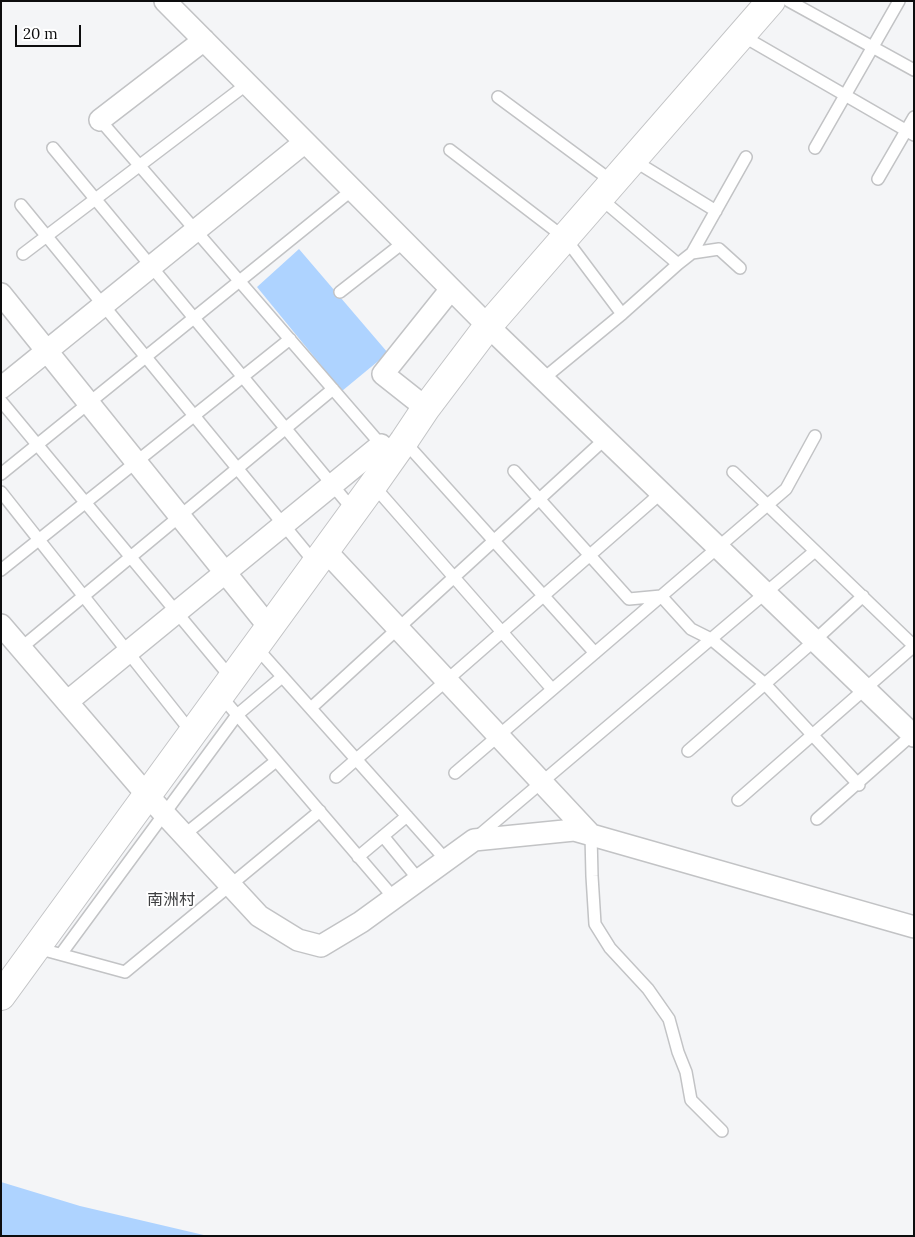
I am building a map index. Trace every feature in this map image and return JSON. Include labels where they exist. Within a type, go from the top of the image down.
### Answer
[{"type":"street","points":[[165,1],[488,326],[913,735]]},
{"type":"street","points":[[1,996],[49,951],[155,804],[192,733],[229,696],[262,637],[373,485],[393,448],[488,326],[771,3]]},
{"type":"street","points":[[100,120],[204,40]]},
{"type":"street","points":[[1,388],[305,142]]},
{"type":"street","points":[[426,408],[383,374],[451,289]]},
{"type":"street","points":[[1,294],[225,573],[262,637]]},
{"type":"street","points":[[67,702],[332,485],[393,448]]},
{"type":"street","points":[[320,556],[398,628],[591,836]]},
{"type":"street","points":[[1,625],[155,804],[259,916],[298,940],[321,946],[361,922],[474,840],[574,830],[914,927]]},
{"type":"lane","points":[[815,148],[899,1]]},
{"type":"lane","points":[[771,3],[872,47],[914,70]]},
{"type":"lane","points":[[741,35],[910,133]]},
{"type":"lane","points":[[23,254],[247,84]]},
{"type":"lane","points":[[498,97],[607,190],[678,264]]},
{"type":"lane","points":[[878,179],[910,133],[914,117]]},
{"type":"lane","points":[[100,120],[334,389],[393,448],[494,541],[595,653]]},
{"type":"lane","points":[[53,148],[354,511]]},
{"type":"lane","points":[[450,150],[565,238],[622,314]]},
{"type":"lane","points":[[543,379],[692,253],[746,157]]},
{"type":"lane","points":[[633,160],[716,211]]},
{"type":"lane","points":[[1,474],[352,190]]},
{"type":"lane","points":[[21,205],[284,525],[320,556]]},
{"type":"lane","points":[[340,292],[404,242]]},
{"type":"lane","points":[[692,253],[719,249],[740,268]]},
{"type":"lane","points":[[1,570],[290,339]]},
{"type":"lane","points":[[21,648],[334,389]]},
{"type":"lane","points":[[1,401],[177,613],[229,696],[276,760],[394,898]]},
{"type":"lane","points":[[454,773],[786,489],[815,436]]},
{"type":"lane","points":[[310,708],[605,439]]},
{"type":"lane","points":[[514,471],[629,599],[661,596]]},
{"type":"lane","points":[[733,472],[914,646],[738,800]]},
{"type":"lane","points":[[373,485],[552,689]]},
{"type":"lane","points":[[1,492],[192,733]]},
{"type":"lane","points":[[336,777],[662,493]]},
{"type":"lane","points":[[474,840],[815,551]]},
{"type":"lane","points":[[661,596],[691,629],[711,639],[765,684],[858,784]]},
{"type":"lane","points":[[688,751],[863,596]]},
{"type":"lane","points":[[262,637],[282,677],[446,860]]},
{"type":"lane","points":[[155,804],[229,696],[282,677]]},
{"type":"lane","points":[[817,818],[913,735]]},
{"type":"lane","points":[[184,835],[276,760]]},
{"type":"lane","points":[[49,951],[124,972],[320,811]]},
{"type":"lane","points":[[358,857],[407,816]]},
{"type":"lane","points":[[383,836],[419,880]]},
{"type":"lane","points":[[591,836],[595,924],[610,948],[648,989],[669,1019],[678,1052],[686,1072],[691,1100],[722,1131]]},
{"type":"water","points":[[299,249],[388,353],[342,391],[257,287]]},
{"type":"water","points":[[1,1182],[80,1206],[208,1236],[1,1236]]},
{"type":"district","name":"南洲村","points":[[171,900]]}]
